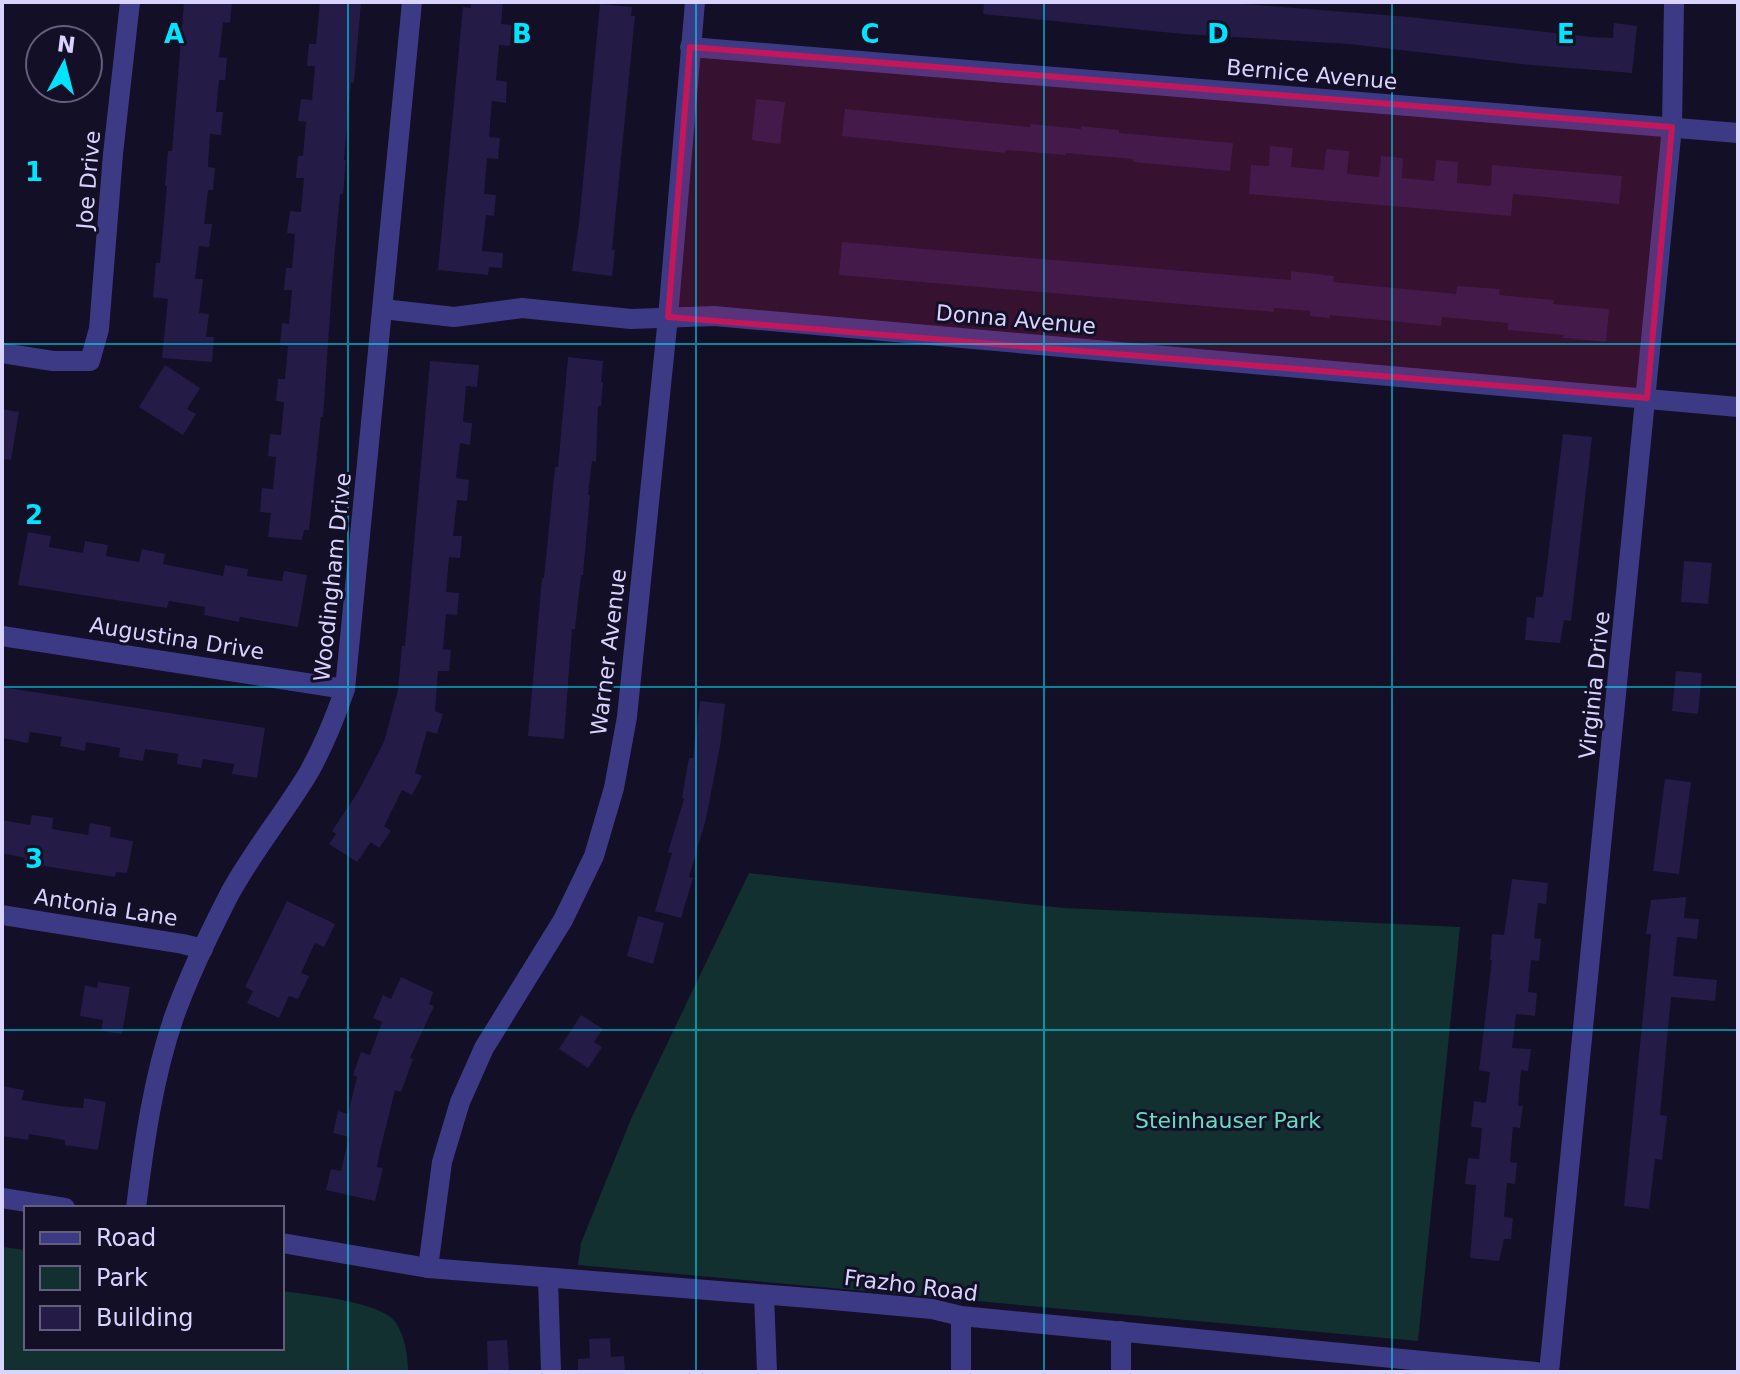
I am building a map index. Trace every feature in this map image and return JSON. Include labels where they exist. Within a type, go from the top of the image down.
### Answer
[{"type":"street","name":"Joe Drive","points":[[2,353],[53,361],[90,361],[99,329],[113,154],[130,2]]},
{"type":"street","name":"Woodingham Drive","points":[[136,1206],[156,1084],[173,1019],[230,894],[308,774],[329,733],[345,689],[412,2]]},
{"type":"street","name":"Warner Avenue","points":[[428,1268],[442,1162],[460,1102],[484,1048],[563,920],[594,856],[605,823],[627,717],[668,317],[695,2]]},
{"type":"street","name":"Virginia Drive","points":[[1549,1372],[1672,127],[1674,2]]},
{"type":"street","name":"Bernice Avenue","points":[[690,47],[1738,133]]},
{"type":"street","name":"Donna Avenue","points":[[383,309],[454,317],[522,308],[631,319],[714,316],[1738,407]]},
{"type":"street","name":"Augustina Drive","points":[[2,636],[345,689]]},
{"type":"street","name":"Antonia Lane","points":[[2,915],[203,949]]},
{"type":"street","points":[[2,1198],[52,1206]]},
{"type":"street","name":"Frazho Road","points":[[284,1243],[428,1268],[932,1309],[961,1316],[1536,1372]]},
{"type":"street","points":[[548,1279],[551,1372]]},
{"type":"street","points":[[764,1295],[767,1372]]},
{"type":"street","points":[[961,1316],[961,1372]]},
{"type":"street","points":[[1121,1331],[1121,1372]]},
{"type":"highlighted area","points":[[690,47],[1672,127],[1647,398],[668,317]]},
{"type":"green space","name":"Steinhauser Park","points":[[749,873],[1064,908],[1460,927],[1418,1341],[578,1265],[581,1243],[631,1119]]},
{"type":"green space","points":[[2,1247],[24,1250],[24,1350],[284,1350],[284,1291],[344,1300],[388,1315],[402,1334],[408,1372],[2,1372]]},
{"type":"building","points":[[184,2],[232,2],[230,23],[223,22],[219,57],[227,58],[225,80],[219,80],[216,112],[223,112],[221,135],[210,134],[208,167],[215,168],[213,190],[208,190],[204,224],[212,224],[209,247],[199,246],[195,279],[203,279],[199,313],[209,314],[206,337],[214,337],[212,362],[162,358],[168,299],[153,297],[156,263],[160,263],[168,151],[172,151]]},
{"type":"building","points":[[320,2],[361,2],[354,83],[351,82],[343,194],[340,194],[323,417],[309,530],[304,530],[302,540],[268,537],[271,513],[260,512],[262,488],[273,489],[276,457],[268,456],[270,434],[281,435],[284,402],[276,401],[278,379],[285,379],[288,346],[280,345],[282,323],[289,324],[292,290],[284,290],[286,268],[292,268],[295,234],[287,233],[290,211],[301,212],[304,178],[296,178],[298,156],[303,156],[306,122],[298,121],[301,99],[312,100],[315,66],[307,66],[309,44],[316,44]]},
{"type":"building","points":[[471,2],[503,2],[501,24],[512,25],[510,46],[499,45],[496,80],[507,82],[506,103],[492,101],[489,137],[500,138],[498,159],[487,158],[484,194],[496,195],[494,216],[486,215],[482,251],[503,253],[502,268],[489,267],[488,275],[438,270],[463,7],[471,8]]},
{"type":"building","points":[[984,2],[1219,2],[1613,38],[1614,23],[1637,26],[1632,73],[1349,44],[1183,34],[983,14]]},
{"type":"building","points":[[600,4],[632,7],[631,16],[635,16],[612,276],[572,271]]},
{"type":"building","points":[[756,99],[785,102],[780,144],[752,140]]},
{"type":"building","points":[[845,109],[1030,127],[1031,124],[1081,129],[1081,126],[1119,130],[1119,133],[1233,143],[1230,171],[1133,162],[1133,159],[1006,150],[1005,153],[842,136]]},
{"type":"building","points":[[1270,146],[1293,148],[1291,167],[1324,170],[1326,149],[1349,151],[1347,174],[1379,177],[1381,156],[1403,158],[1402,178],[1434,181],[1436,160],[1458,162],[1457,183],[1491,186],[1492,165],[1622,176],[1619,204],[1513,194],[1511,216],[1249,194],[1251,165],[1269,166]]},
{"type":"building","points":[[842,242],[1291,280],[1291,271],[1334,276],[1333,282],[1456,294],[1457,286],[1500,289],[1499,295],[1609,309],[1606,342],[1508,330],[1508,323],[1442,317],[1441,326],[1330,315],[1330,318],[1310,316],[1310,311],[1274,308],[1274,312],[839,275]]},
{"type":"building","points":[[568,357],[603,361],[603,382],[601,406],[598,406],[596,462],[592,461],[588,495],[583,575],[575,629],[572,629],[564,739],[528,736],[542,578],[555,467],[558,467]]},
{"type":"building","points":[[430,361],[479,365],[477,387],[466,386],[463,422],[472,423],[470,445],[460,443],[456,478],[469,480],[467,501],[457,500],[453,536],[462,536],[460,558],[449,557],[446,592],[459,593],[457,615],[446,614],[443,649],[451,650],[449,671],[438,671],[435,711],[443,714],[437,734],[427,731],[415,773],[422,776],[412,795],[402,790],[384,826],[391,831],[379,848],[371,842],[357,862],[329,844],[336,834],[332,831],[358,792],[384,742],[398,690],[402,646],[405,646]]},
{"type":"building","points":[[165,365],[200,388],[187,409],[196,414],[183,435],[139,407]]},
{"type":"building","points":[[2,409],[19,412],[11,460],[2,459]]},
{"type":"building","points":[[1563,434],[1592,437],[1571,621],[1564,620],[1560,643],[1525,640],[1527,617],[1534,618],[1536,597],[1543,597]]},
{"type":"building","points":[[28,532],[51,536],[49,547],[83,553],[85,541],[108,545],[106,556],[139,562],[142,549],[165,554],[163,564],[223,576],[225,565],[248,569],[247,576],[282,581],[284,571],[307,575],[298,627],[240,617],[239,622],[204,615],[205,607],[169,601],[167,608],[18,585]]},
{"type":"building","points":[[1684,561],[1712,563],[1708,604],[1681,602]]},
{"type":"building","points":[[1676,671],[1702,673],[1698,714],[1672,711]]},
{"type":"building","points":[[2,687],[265,728],[257,778],[232,774],[234,764],[203,759],[201,768],[177,764],[178,754],[145,749],[143,761],[119,757],[120,748],[86,742],[85,751],[60,746],[62,737],[30,732],[28,743],[3,738]]},
{"type":"building","points":[[700,701],[725,704],[706,819],[681,918],[655,911],[684,799],[689,758],[693,758]]},
{"type":"building","points":[[1665,779],[1691,782],[1679,874],[1653,871]]},
{"type":"building","points":[[32,815],[53,818],[52,829],[88,835],[90,823],[111,827],[110,837],[133,841],[127,873],[116,872],[115,877],[24,863],[25,858],[2,853],[2,820],[30,825]]},
{"type":"building","points":[[1512,879],[1548,883],[1546,904],[1538,903],[1534,938],[1541,939],[1539,961],[1531,960],[1528,992],[1537,993],[1535,1016],[1516,1014],[1512,1048],[1531,1049],[1528,1071],[1521,1070],[1518,1106],[1523,1106],[1520,1128],[1513,1127],[1510,1162],[1517,1163],[1515,1184],[1507,1183],[1504,1217],[1513,1218],[1511,1239],[1504,1239],[1499,1261],[1470,1258],[1476,1185],[1465,1184],[1468,1158],[1479,1159],[1482,1128],[1471,1127],[1474,1101],[1486,1103],[1490,1072],[1479,1070],[1492,960],[1492,934],[1504,935]]},
{"type":"building","points":[[1686,897],[1684,918],[1699,919],[1697,939],[1677,937],[1673,976],[1717,980],[1715,1001],[1671,997],[1660,1115],[1667,1116],[1662,1160],[1655,1159],[1649,1209],[1624,1206],[1651,934],[1646,934],[1651,900]]},
{"type":"building","points":[[287,901],[335,924],[324,947],[315,943],[301,973],[309,976],[298,999],[289,996],[279,1018],[247,1003],[253,991],[245,987]]},
{"type":"building","points":[[638,916],[664,923],[653,964],[627,956]]},
{"type":"building","points":[[401,977],[433,992],[429,1004],[434,1006],[410,1058],[413,1059],[401,1092],[395,1090],[379,1155],[377,1167],[383,1168],[375,1201],[326,1190],[331,1169],[341,1171],[349,1137],[333,1133],[338,1111],[348,1114],[357,1077],[353,1075],[361,1052],[370,1055],[382,1022],[373,1018],[383,995],[391,999]]},
{"type":"building","points":[[98,982],[130,987],[122,1034],[101,1031],[103,1020],[80,1016],[85,985],[97,988]]},
{"type":"building","points":[[581,1015],[603,1029],[594,1042],[602,1047],[588,1068],[559,1049]]},
{"type":"building","points":[[2,1086],[24,1090],[22,1100],[59,1106],[83,1108],[84,1098],[106,1102],[98,1150],[65,1145],[65,1140],[29,1134],[28,1140],[2,1136]]},
{"type":"building","points":[[610,1338],[611,1357],[624,1356],[625,1372],[578,1372],[578,1359],[590,1358],[589,1339]]},
{"type":"building","points":[[507,1340],[509,1372],[488,1372],[487,1341]]}]
